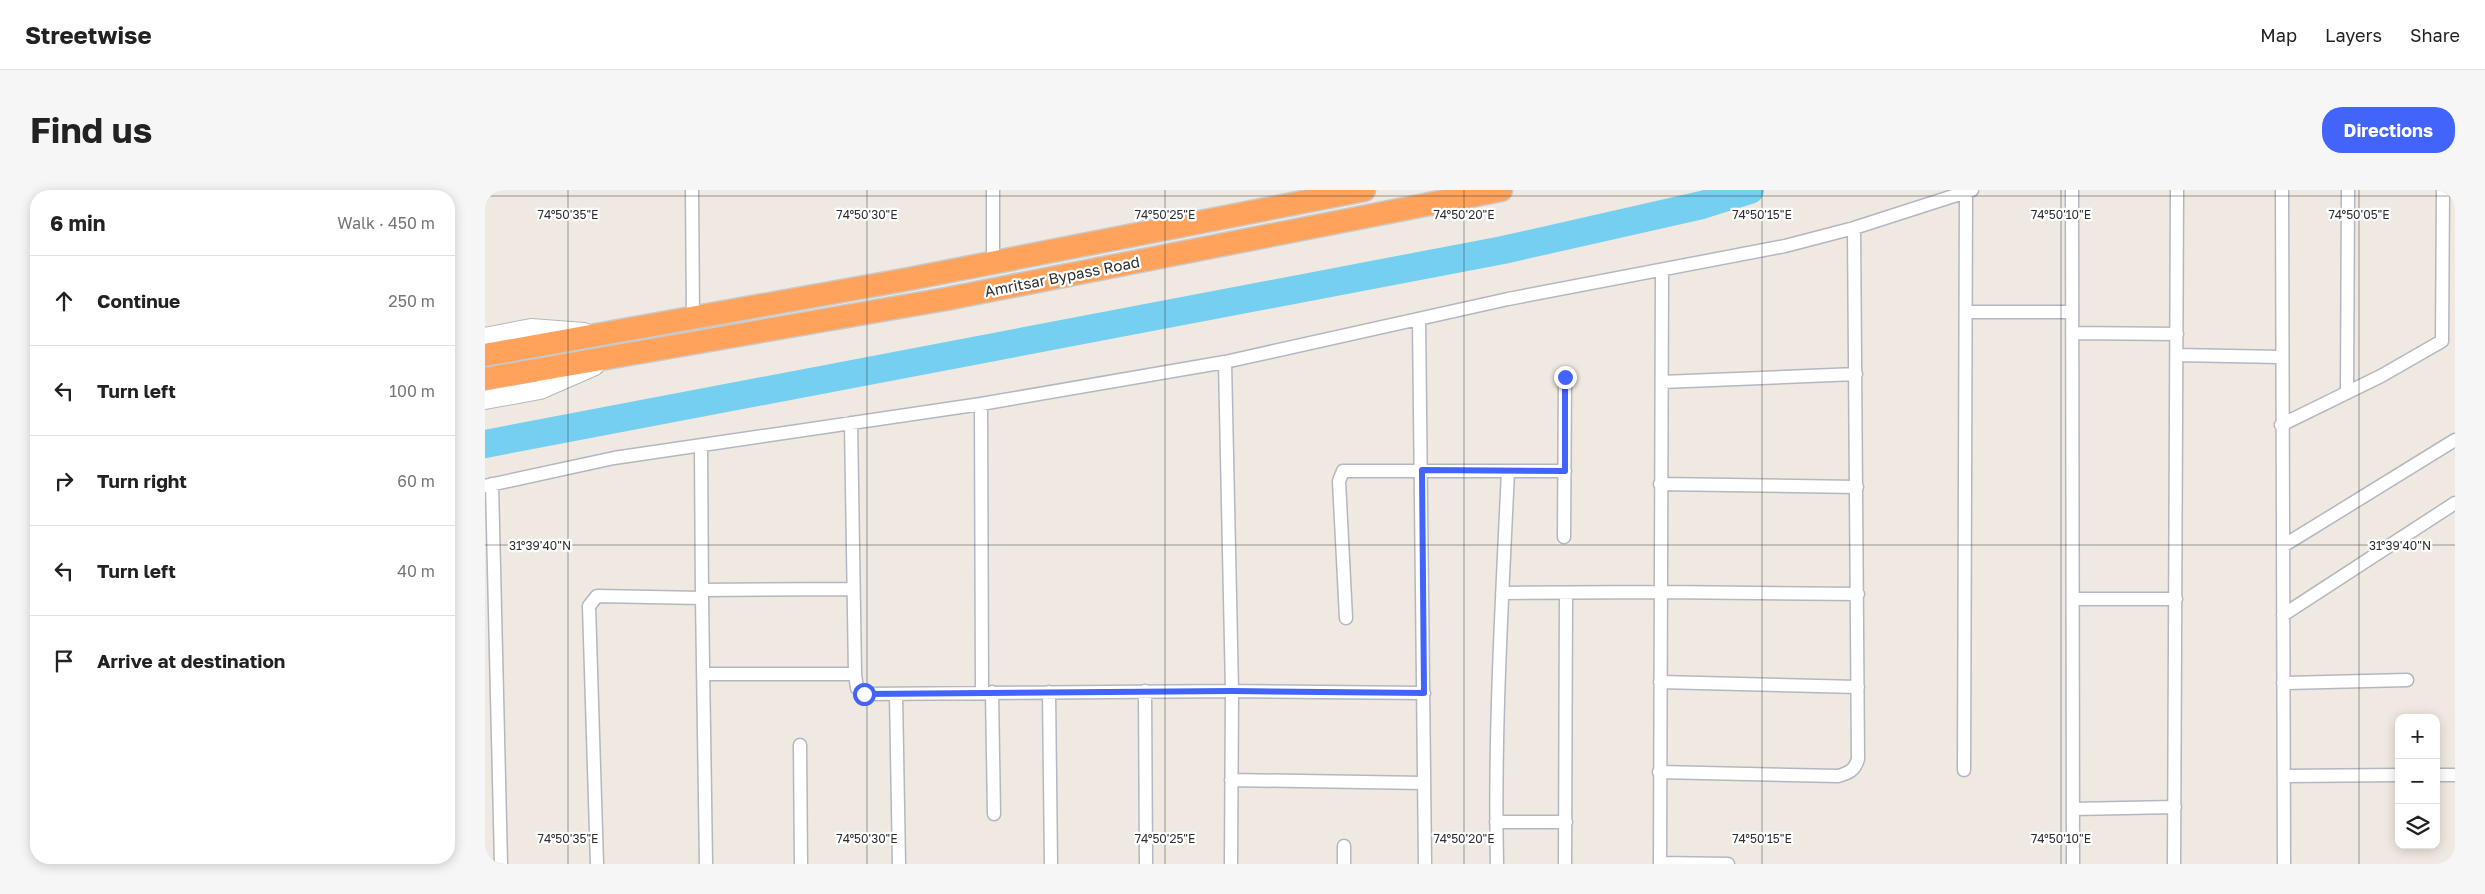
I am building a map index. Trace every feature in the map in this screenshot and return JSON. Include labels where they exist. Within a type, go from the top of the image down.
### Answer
[{"type":"highway","name":"Amritsar Bypass Road","points":[[485,355],[993,262],[1299,196],[1364,190]]},
{"type":"highway","name":"Amritsar Bypass Road","points":[[485,379],[946,299],[1501,190]]},
{"type":"street","points":[[693,190],[693,317]]},
{"type":"street","points":[[993,190],[993,262]]},
{"type":"street","points":[[2071,190],[2073,864]]},
{"type":"street","points":[[2174,864],[2177,190]]},
{"type":"street","points":[[2282,190],[2281,425],[2284,864]]},
{"type":"street","points":[[2347,393],[2348,190]]},
{"type":"street","points":[[2442,341],[2443,190]]},
{"type":"street","points":[[501,864],[488,485],[614,458],[981,404],[1225,362],[1508,299],[1785,246],[1854,228],[1969,191],[1966,312],[1964,770]]},
{"type":"street","points":[[1659,772],[1838,776],[1846,774],[1856,766],[1858,759],[1858,594],[1854,228]]},
{"type":"street","points":[[1662,271],[1660,864],[1728,864]]},
{"type":"street","points":[[1966,312],[2072,312]]},
{"type":"street","points":[[1419,320],[1425,864]]},
{"type":"street","points":[[485,337],[531,328],[612,333]]},
{"type":"street","points":[[2072,333],[2177,334]]},
{"type":"street","points":[[2281,425],[2347,393],[2455,334]]},
{"type":"street","points":[[485,400],[540,390],[621,354]]},
{"type":"street","points":[[2177,355],[2281,357]]},
{"type":"street","points":[[1225,362],[1232,691],[1231,864]]},
{"type":"street","points":[[1662,382],[1856,374]]},
{"type":"street","points":[[1564,537],[1565,377]]},
{"type":"street","points":[[981,404],[987,692],[995,814]]},
{"type":"street","points":[[851,422],[855,674],[857,688],[864,694],[1145,691],[1424,693]]},
{"type":"street","points":[[2283,546],[2455,440]]},
{"type":"street","points":[[701,446],[706,864]]},
{"type":"street","points":[[1346,618],[1339,481],[1341,473],[1347,469],[1565,471]]},
{"type":"street","points":[[1497,864],[1496,822],[1507,471]]},
{"type":"street","points":[[1660,484],[1857,487]]},
{"type":"street","points":[[2283,615],[2455,503]]},
{"type":"street","points":[[597,864],[589,606],[591,601],[597,596],[853,589]]},
{"type":"street","points":[[1502,593],[1858,594]]},
{"type":"street","points":[[1565,864],[1566,594]]},
{"type":"street","points":[[2073,599],[2176,599]]},
{"type":"street","points":[[703,674],[855,674]]},
{"type":"street","points":[[2283,683],[2407,680]]},
{"type":"street","points":[[1660,682],[1858,687]]},
{"type":"street","points":[[1145,691],[1146,864]]},
{"type":"street","points":[[1049,692],[1051,864]]},
{"type":"street","points":[[897,694],[899,864]]},
{"type":"street","points":[[800,745],[801,864]]},
{"type":"street","points":[[2284,776],[2395,775]]},
{"type":"street","points":[[2440,775],[2455,775]]},
{"type":"street","points":[[1231,780],[1424,783]]},
{"type":"street","points":[[2073,809],[2175,807]]},
{"type":"street","points":[[1496,822],[1565,822]]},
{"type":"street","points":[[1344,846],[1344,864]]},
{"type":"waterway","points":[[485,444],[1503,250],[1702,205],[1750,190]]},
{"type":"route","points":[[864,694],[1145,691],[1424,693],[1422,470],[1565,471],[1565,377]]}]
